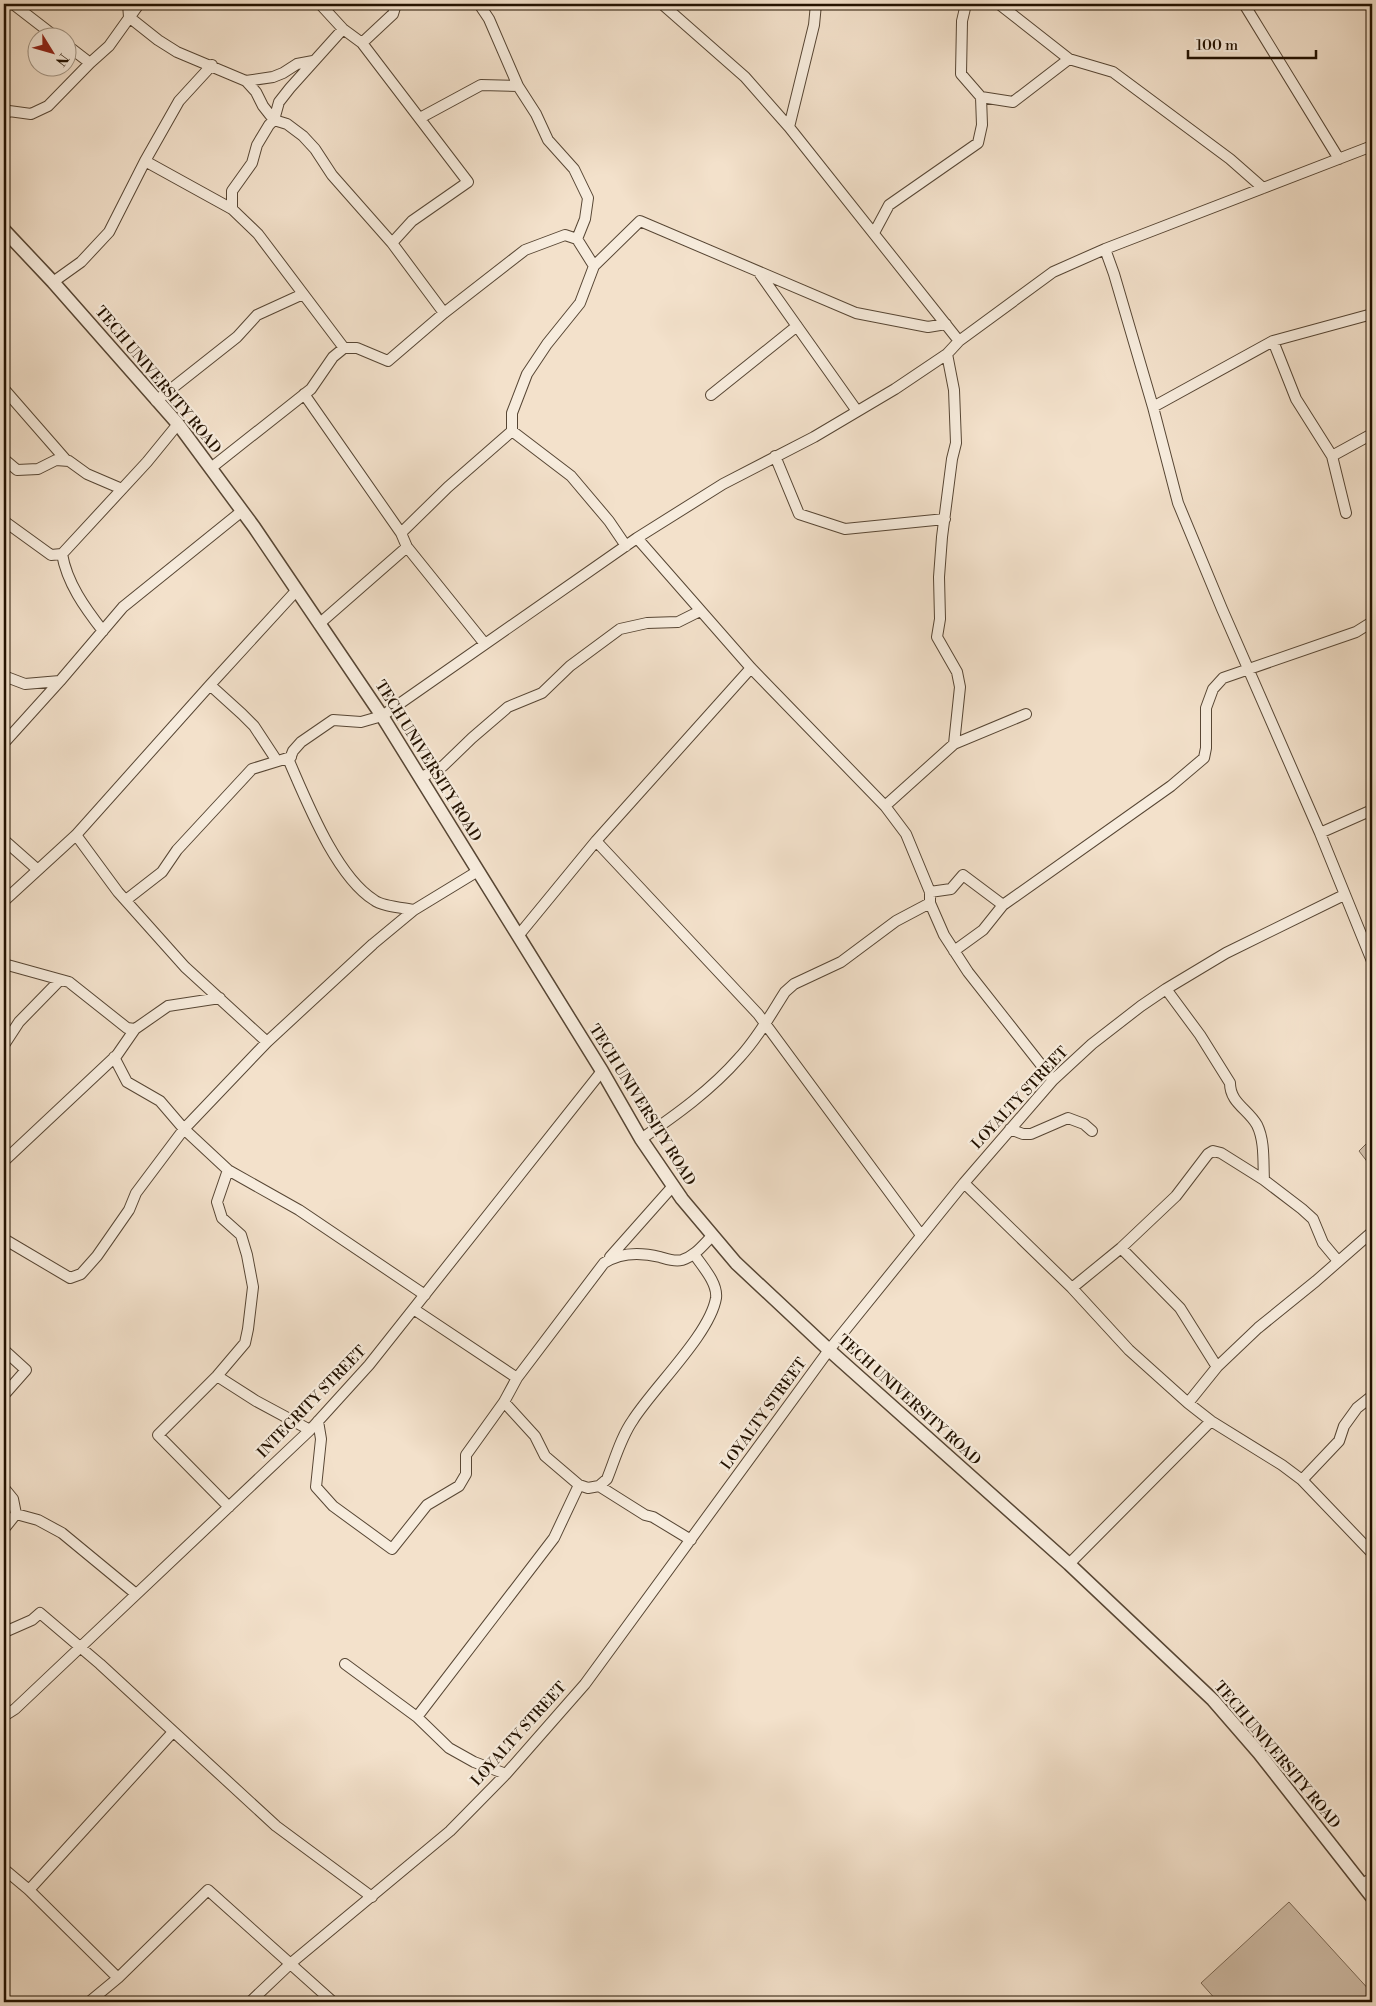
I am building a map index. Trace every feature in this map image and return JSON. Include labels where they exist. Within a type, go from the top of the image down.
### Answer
[{"type":"street","points":[[13,4],[44,28]]},
{"type":"street","points":[[128,4],[129,17],[158,40],[177,52],[246,80],[274,120],[287,124],[303,136],[315,149],[332,175],[392,243],[444,313]]},
{"type":"street","points":[[4,115],[9,111],[31,114],[48,106],[109,46],[139,4]]},
{"type":"street","points":[[320,4],[343,29],[362,43],[468,182],[412,221],[392,243]]},
{"type":"street","points":[[362,43],[393,14],[396,4]]},
{"type":"street","points":[[479,4],[489,19],[518,86],[536,114],[548,140],[574,170],[588,198],[585,218],[577,239]]},
{"type":"street","points":[[662,4],[745,77],[789,127],[960,341]]},
{"type":"street","points":[[789,127],[814,25],[816,4]]},
{"type":"street","points":[[874,233],[889,205],[978,143],[982,126],[981,97],[961,74],[962,21],[966,4]]},
{"type":"street","points":[[1000,4],[1069,59],[1113,72],[1230,160],[1263,188]]},
{"type":"street","points":[[1244,4],[1339,159]]},
{"type":"street","points":[[232,209],[232,191],[252,163],[257,145],[274,120],[279,102],[343,29]]},
{"type":"street","points":[[78,54],[90,63]]},
{"type":"street","points":[[981,97],[1013,102],[1069,59]]},
{"type":"street","points":[[246,80],[273,77],[297,64],[313,61]]},
{"type":"street","points":[[53,282],[81,262],[109,232],[144,161],[179,101],[212,65]]},
{"type":"street","points":[[420,118],[480,85],[518,86]]},
{"type":"street","points":[[414,910],[375,902],[353,883],[315,818],[289,761],[293,751],[301,742],[333,720],[361,722],[382,716],[636,538],[723,484],[814,437],[895,389],[947,354],[960,341],[1053,272],[1105,249],[1372,146]]},
{"type":"street","points":[[144,161],[232,209],[258,234],[344,348]]},
{"type":"street","points":[[401,533],[448,487],[512,431],[512,413],[527,374],[547,344],[580,303],[594,266],[640,221],[856,313],[928,327],[946,324]]},
{"type":"street","name":"TECH UNIVERSITY ROAD","points":[[4,230],[53,282],[178,424],[242,511],[382,716],[602,1071],[641,1139],[673,1186],[712,1236],[736,1263],[829,1350],[1070,1564],[1213,1700],[1367,1881],[1372,1897]]},
{"type":"street","points":[[211,468],[311,388],[333,357],[344,348],[357,348],[388,361],[444,313],[524,250],[565,235],[577,239],[594,266]]},
{"type":"street","points":[[1105,249],[1154,407],[1178,503],[1320,833],[1372,961]]},
{"type":"street","points":[[759,272],[858,411]]},
{"type":"street","points":[[156,401],[237,337],[258,315],[303,294]]},
{"type":"street","points":[[1154,407],[1273,340],[1372,314]]},
{"type":"street","points":[[711,395],[797,326]]},
{"type":"street","points":[[1273,340],[1296,399],[1332,456],[1346,513]]},
{"type":"street","points":[[947,354],[954,390],[956,442],[942,537],[939,577],[940,619],[937,637],[957,672],[960,687],[954,744]]},
{"type":"street","points":[[4,390],[66,460],[87,474],[122,489]]},
{"type":"street","points":[[304,394],[401,533],[407,547],[485,644]]},
{"type":"street","points":[[4,521],[51,555],[62,554],[147,462],[178,424]]},
{"type":"street","points":[[512,431],[571,476],[609,521],[626,546]]},
{"type":"street","points":[[1332,456],[1372,434]]},
{"type":"street","points":[[775,456],[799,514],[845,529],[945,519]]},
{"type":"street","points":[[4,459],[17,470],[38,469],[56,460],[66,460]]},
{"type":"street","points":[[4,743],[123,607],[242,511]]},
{"type":"street","points":[[636,538],[751,668],[885,806],[906,834],[930,892],[930,903],[944,935],[968,972],[1053,1080]]},
{"type":"street","points":[[319,624],[407,547]]},
{"type":"street","points":[[62,554],[64,568],[80,601],[102,631]]},
{"type":"street","points":[[4,901],[76,836],[296,591]]},
{"type":"street","points":[[420,778],[443,766],[508,707],[542,693],[570,666],[620,629],[647,623],[678,622],[700,610]]},
{"type":"street","points":[[954,951],[984,930],[1003,905],[1171,786],[1204,758],[1206,748],[1206,708],[1213,689],[1223,678],[1356,632],[1372,622]]},
{"type":"street","points":[[518,936],[596,841],[751,668]]},
{"type":"street","points":[[4,676],[25,684],[60,681]]},
{"type":"street","points":[[210,685],[254,726],[277,761]]},
{"type":"street","points":[[885,806],[954,744],[1026,714]]},
{"type":"street","points":[[126,900],[162,872],[177,850],[252,769],[291,757]]},
{"type":"street","points":[[1320,833],[1372,810]]},
{"type":"street","points":[[76,836],[126,900],[185,967],[267,1042]]},
{"type":"street","points":[[4,840],[38,870]]},
{"type":"street","points":[[596,841],[765,1023],[921,1235]]},
{"type":"street","points":[[4,1238],[70,1278],[81,1274],[97,1256],[129,1210],[136,1192],[184,1129],[267,1042],[373,944],[414,910],[478,871]]},
{"type":"street","points":[[930,892],[951,889],[963,875],[1003,905]]},
{"type":"street","name":"LOYALTY STREET","points":[[250,2002],[290,1964],[450,1831],[506,1774],[585,1684],[829,1350],[964,1183],[1053,1080],[1092,1044],[1166,989],[1226,953],[1344,895]]},
{"type":"street","points":[[641,1139],[668,1121],[716,1082],[740,1057],[785,992],[794,984],[841,962],[896,921],[930,903]]},
{"type":"street","points":[[4,964],[70,982],[126,1028],[135,1029]]},
{"type":"street","points":[[4,1044],[19,1022],[60,980]]},
{"type":"street","points":[[1166,989],[1200,1035],[1230,1083],[1230,1091],[1234,1100],[1257,1126],[1261,1137],[1264,1180]]},
{"type":"street","points":[[4,1161],[114,1058],[135,1029],[168,1006],[220,998]]},
{"type":"street","points":[[114,1058],[127,1082],[160,1101],[184,1129],[228,1170],[299,1210],[425,1295]]},
{"type":"street","name":"INTEGRITY STREET","points":[[4,1716],[16,1709],[310,1430],[369,1365],[415,1310],[602,1071]]},
{"type":"street","points":[[1010,1129],[1023,1134],[1031,1134],[1068,1118],[1084,1124],[1092,1131]]},
{"type":"street","points":[[1072,1288],[1121,1248],[1176,1196],[1208,1154],[1213,1151],[1221,1153],[1264,1180],[1302,1209],[1313,1219],[1323,1243],[1338,1261]]},
{"type":"street","points":[[228,1170],[216,1202],[222,1218],[241,1235],[253,1287],[248,1328],[244,1343],[217,1376],[158,1435],[228,1507]]},
{"type":"street","points":[[964,1183],[1072,1288],[1129,1350],[1188,1404],[1302,1480],[1372,1553]]},
{"type":"street","points":[[318,1421],[321,1439],[316,1487],[333,1506],[392,1549],[427,1504],[459,1486],[466,1474],[466,1454],[504,1402],[517,1378],[604,1263],[673,1186]]},
{"type":"street","points":[[1188,1404],[1217,1367],[1258,1328],[1316,1282],[1372,1232]]},
{"type":"street","points":[[604,1263],[620,1254],[640,1254],[681,1260],[694,1254],[712,1236]]},
{"type":"street","points":[[1121,1248],[1180,1308],[1217,1367]]},
{"type":"street","points":[[504,1402],[536,1436],[545,1456],[580,1485],[588,1488],[599,1486],[606,1479],[632,1420],[693,1342],[711,1314],[716,1296],[711,1279],[694,1254]]},
{"type":"street","points":[[415,1310],[517,1378]]},
{"type":"street","points":[[4,1350],[26,1370],[4,1395]]},
{"type":"street","points":[[217,1376],[256,1401],[310,1430]]},
{"type":"street","points":[[1302,1480],[1339,1441],[1344,1426],[1357,1408],[1372,1396]]},
{"type":"street","points":[[1070,1564],[1211,1421]]},
{"type":"street","points":[[417,1717],[554,1538],[580,1485]]},
{"type":"street","points":[[599,1486],[645,1515],[653,1517],[691,1540]]},
{"type":"street","points":[[4,1488],[12,1500],[16,1514]]},
{"type":"street","points":[[4,1529],[16,1514]]},
{"type":"street","points":[[16,1514],[38,1520],[62,1533],[136,1594]]},
{"type":"street","points":[[4,1630],[6,1631],[23,1624],[40,1613],[81,1647],[276,1826],[372,1897]]},
{"type":"street","points":[[345,1664],[417,1717],[449,1748],[474,1762],[506,1774]]},
{"type":"street","points":[[29,1890],[173,1732]]},
{"type":"street","points":[[4,1869],[29,1890],[118,1978]]},
{"type":"street","points":[[89,2002],[118,1978],[208,1890],[334,2002]]},
{"type":"shaded area","points":[[1372,1138],[1372,1168],[1359,1151]]},
{"type":"shaded area","points":[[1289,1902],[1372,1993],[1372,2002],[1218,2002],[1201,1983]]}]
